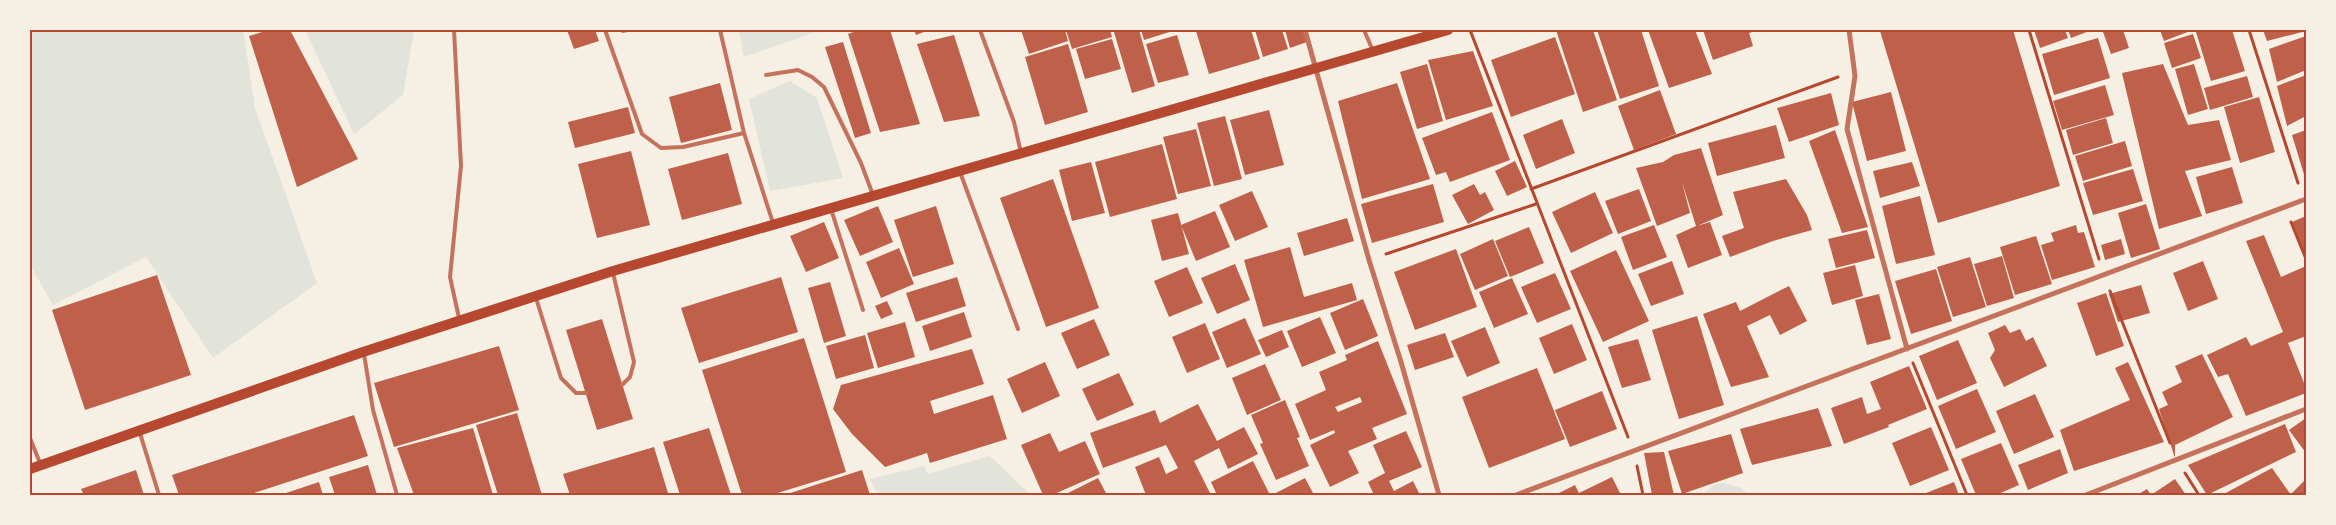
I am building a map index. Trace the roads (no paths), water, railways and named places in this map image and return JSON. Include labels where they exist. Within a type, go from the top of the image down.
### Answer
[{"type":"main road","points":[[30,469],[363,352],[535,295],[830,206],[1374,53],[1448,30]]},
{"type":"street","points":[[1305,30],[1369,260],[1401,362],[1439,495]]},
{"type":"street","points":[[1849,30],[1855,76],[1847,129],[1907,349]]},
{"type":"street","points":[[1516,495],[2305,200]]},
{"type":"street","points":[[2086,495],[2306,408]]},
{"type":"lane","points":[[454,30],[462,166],[450,276],[460,319]]},
{"type":"lane","points":[[605,30],[642,134],[661,148],[684,147],[744,133]]},
{"type":"lane","points":[[720,30],[744,133],[774,224]]},
{"type":"lane","points":[[980,30],[1014,122],[1021,153]]},
{"type":"lane","points":[[1364,30],[1374,53]]},
{"type":"lane","points":[[766,75],[798,70],[812,77],[824,87],[861,163],[873,195]]},
{"type":"lane","points":[[959,170],[1018,329]]},
{"type":"lane","points":[[830,206],[863,310]]},
{"type":"lane","points":[[613,271],[634,362],[630,377],[622,385]]},
{"type":"lane","points":[[535,295],[561,378],[576,393],[586,393]]},
{"type":"lane","points":[[363,352],[373,410],[398,495]]},
{"type":"lane","points":[[139,430],[159,495]]},
{"type":"lane","points":[[30,438],[41,465]]}]
